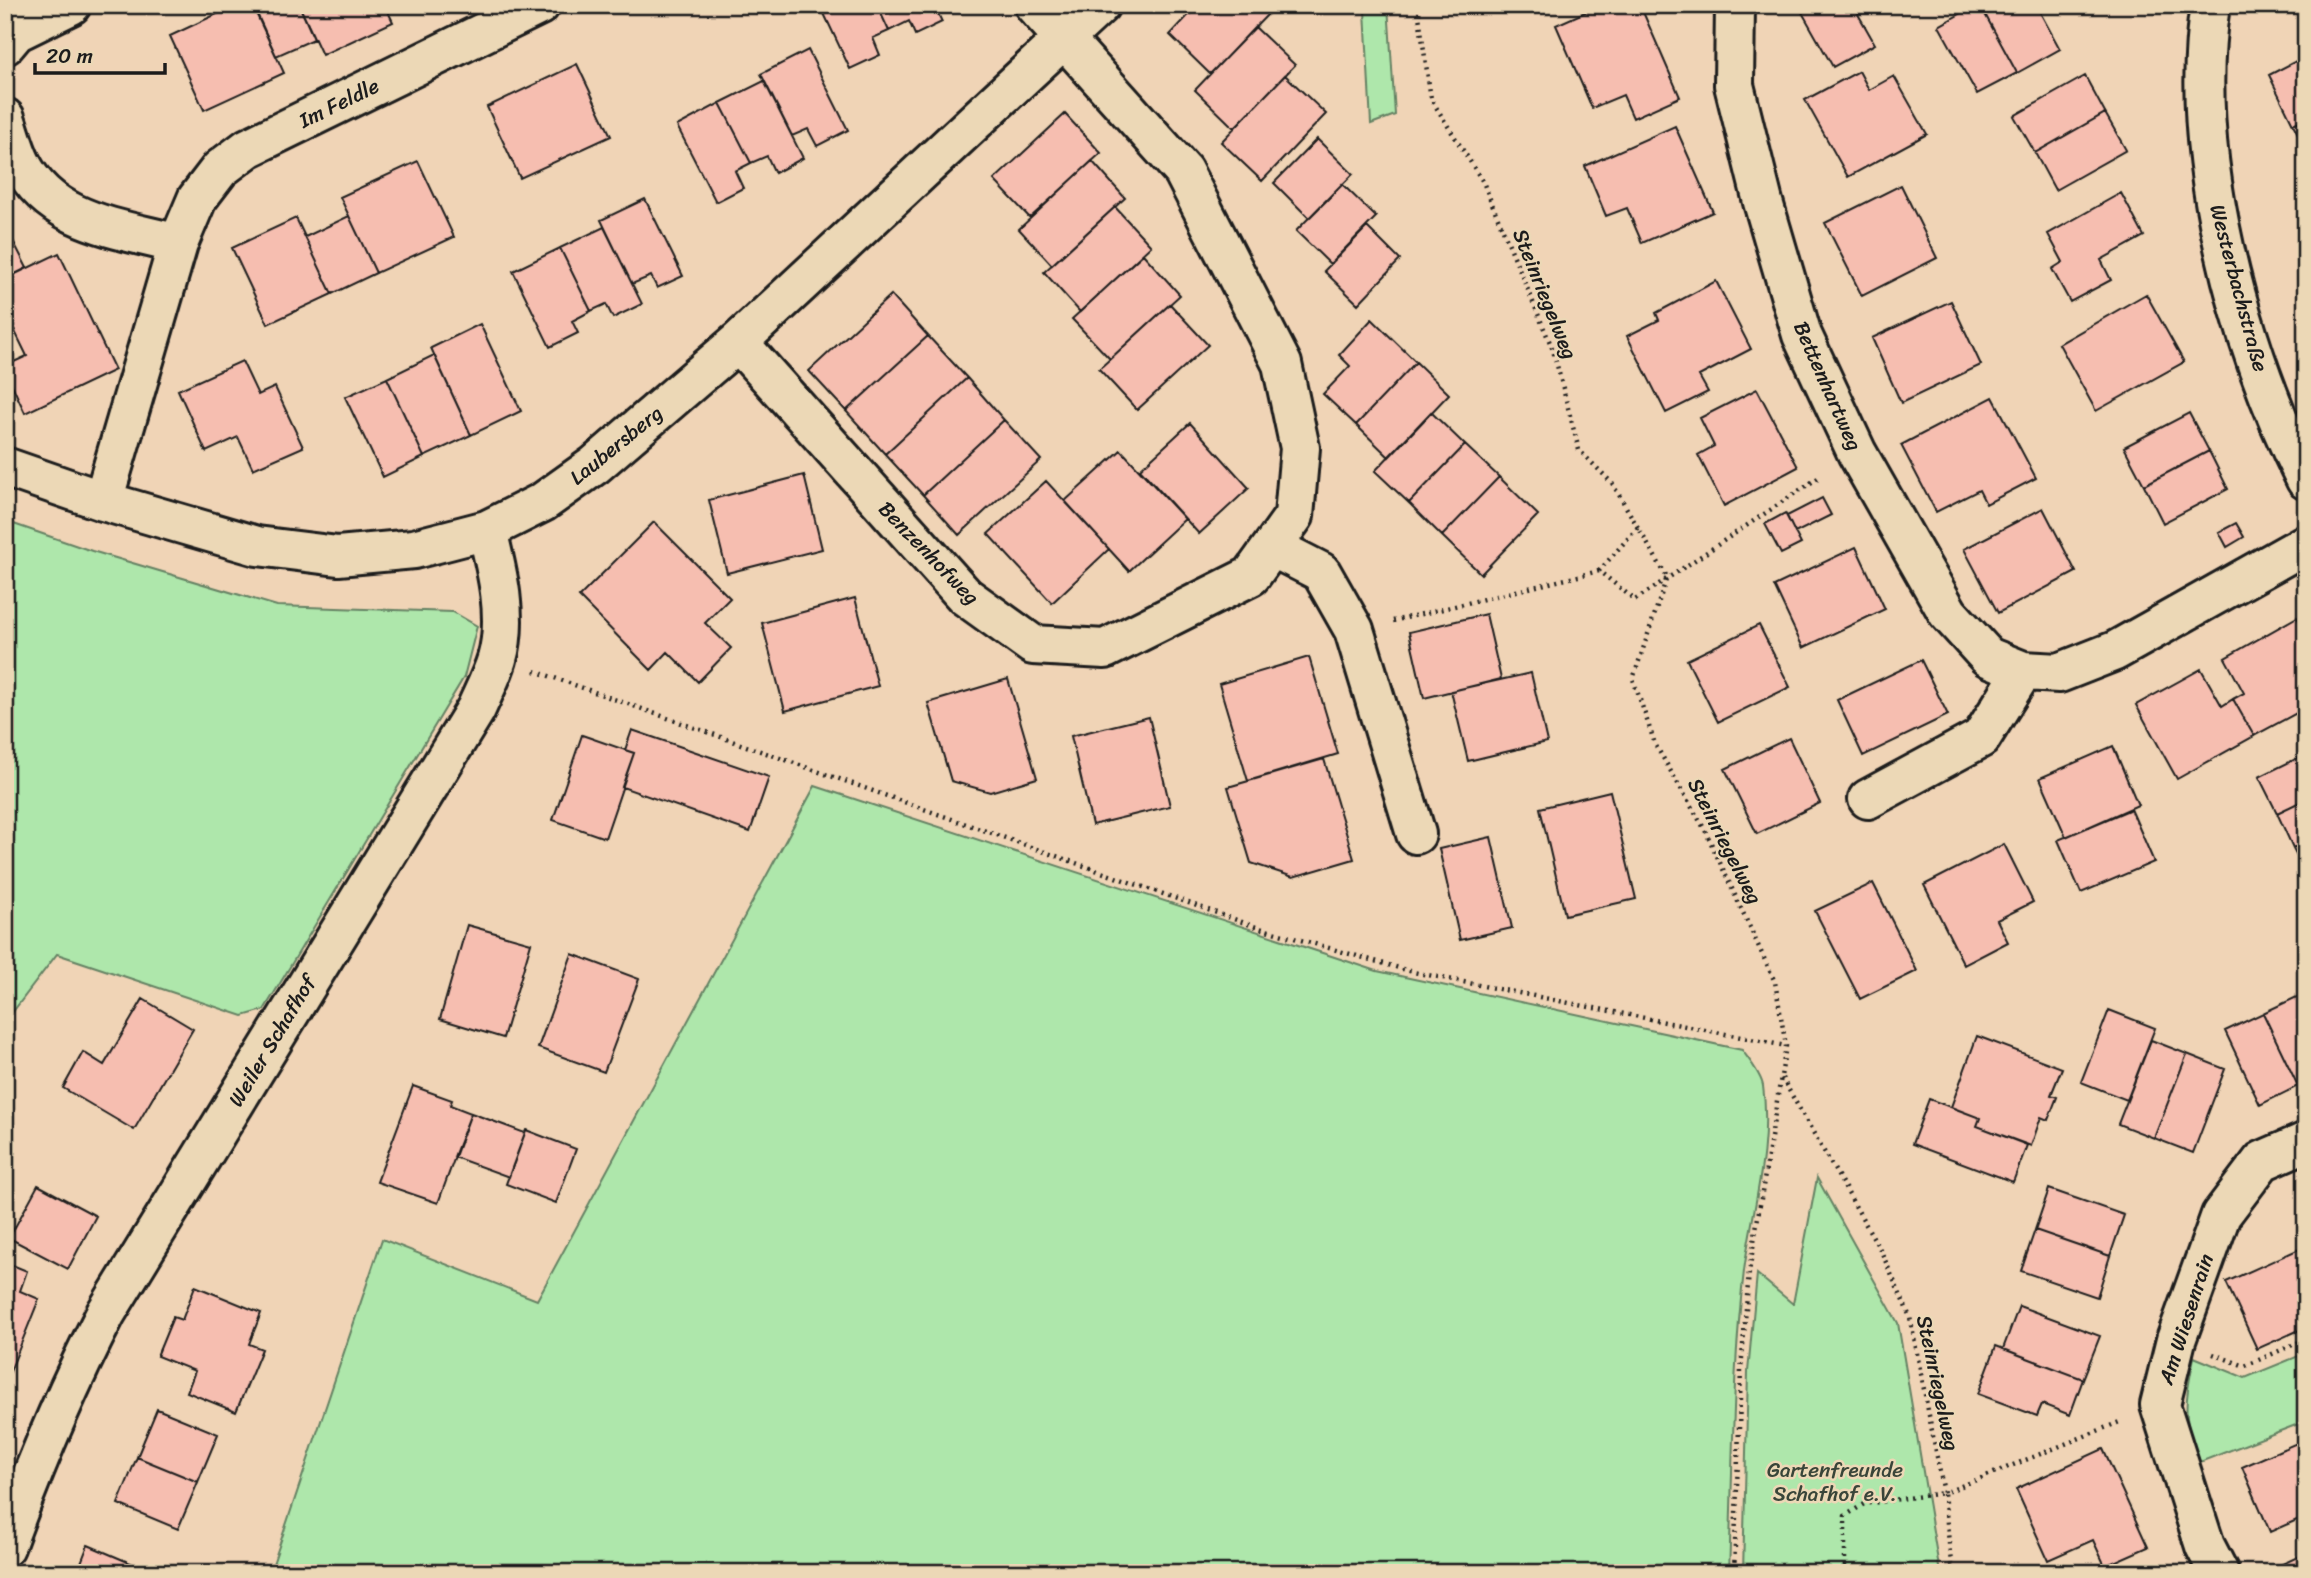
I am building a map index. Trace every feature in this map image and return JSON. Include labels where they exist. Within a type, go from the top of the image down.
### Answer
[{"type":"street","points":[[5,45],[16,32],[71,5]]},
{"type":"street","name":"Im Feldle","points":[[103,501],[178,244],[197,199],[220,169],[248,148],[540,5]]},
{"type":"street","points":[[1034,5],[1063,37]]},
{"type":"street","name":"Laubersberg","points":[[5,467],[103,501],[257,546],[338,556],[414,549],[487,530],[543,502],[595,465],[738,342],[1100,5]]},
{"type":"street","name":"Bettenhartweg","points":[[1735,5],[1734,85],[1763,202],[1802,335],[1857,453],[1948,613],[1988,657],[2023,671],[2059,673],[2115,651],[2306,544]]},
{"type":"street","name":"Westerbachstraße","points":[[2210,5],[2204,43],[2204,107],[2217,221],[2256,359],[2289,446],[2306,480]]},
{"type":"street","name":"Benzenhofweg","points":[[738,342],[965,596],[1032,645],[1105,649],[1251,576],[1274,548],[1294,516],[1300,448],[1282,364],[1183,171],[1063,37]]},
{"type":"street","points":[[5,118],[21,164],[47,199],[72,216],[178,244]]},
{"type":"street","name":"Weiler Schafhof","points":[[5,1547],[55,1418],[106,1313],[476,709],[497,658],[500,626],[499,576],[487,530]]},
{"type":"street","points":[[1274,548],[1321,572],[1354,630],[1416,834]]},
{"type":"street","points":[[1868,799],[1981,738],[2023,671]]},
{"type":"street","name":"Am Wiesenrain","points":[[2219,1573],[2205,1546],[2160,1405],[2176,1340],[2221,1215],[2262,1161],[2306,1142]]},
{"type":"path","name":"Steinriegelweg","points":[[1420,5],[1419,16],[1431,99],[1483,182],[1553,350],[1579,450],[1612,483],[1667,577],[1633,679],[1655,744],[1705,830],[1775,982],[1786,1046],[1781,1077],[1881,1251],[1910,1317],[1944,1493],[1952,1573]]},
{"type":"path","points":[[1599,571],[1635,600],[1857,453]]},
{"type":"path","points":[[1354,630],[1599,571],[1639,526]]},
{"type":"path","points":[[497,658],[1259,928],[1413,972],[1786,1046]]},
{"type":"path","points":[[1734,1573],[1741,1370],[1749,1272],[1781,1077]]},
{"type":"path","points":[[2176,1340],[2245,1366],[2306,1339]]},
{"type":"path","points":[[1845,1573],[1845,1516],[1864,1504],[1944,1493],[2160,1405]]},
{"type":"green space","points":[[1362,5],[1388,5],[1395,115],[1371,124],[1365,10]]},
{"type":"green space","points":[[5,521],[92,551],[277,606],[453,612],[477,626],[464,677],[264,1010],[243,1016],[57,954],[5,1022]]},
{"type":"green space","points":[[815,786],[1377,971],[1742,1050],[1762,1081],[1765,1132],[1740,1308],[1729,1573],[270,1573],[382,1239],[537,1300]]},
{"type":"green space","name":"Gartenfreunde Schafhof e.V.","points":[[1817,1178],[1898,1323],[1940,1573],[1743,1573],[1748,1372],[1757,1274],[1793,1304]]},
{"type":"green space","points":[[2306,1353],[2306,1421],[2200,1462],[2190,1433],[2186,1410],[2194,1357],[2245,1378]]},
{"type":"building","points":[[236,5],[253,5],[284,73],[204,110],[170,36]]},
{"type":"building","points":[[269,5],[299,5],[314,39],[276,56],[255,11]]},
{"type":"building","points":[[299,5],[385,5],[393,22],[322,55]]},
{"type":"building","points":[[820,5],[877,5],[889,31],[873,38],[880,55],[850,69]]},
{"type":"building","points":[[877,5],[934,5],[942,22],[915,35],[909,21],[889,31]]},
{"type":"building","points":[[1198,5],[1260,5],[1269,13],[1210,74],[1170,35]]},
{"type":"building","points":[[1601,5],[1640,5],[1680,97],[1633,118],[1623,95],[1592,108],[1556,25]]},
{"type":"building","points":[[1873,5],[1858,14],[1875,44],[1833,67],[1799,7]]},
{"type":"building","points":[[1980,5],[2017,73],[1977,94],[1939,26]]},
{"type":"building","points":[[1980,5],[2036,5],[2060,49],[2017,73]]},
{"type":"building","points":[[1255,27],[1295,65],[1234,128],[1195,90]]},
{"type":"building","points":[[808,50],[848,130],[817,146],[808,129],[792,136],[761,74]]},
{"type":"building","points":[[2306,56],[2306,118],[2293,124],[2269,75]]},
{"type":"building","points":[[577,64],[611,136],[520,178],[487,107]]},
{"type":"building","points":[[1859,71],[1869,90],[1894,76],[1927,134],[1848,177],[1805,100]]},
{"type":"building","points":[[1285,75],[1326,114],[1262,181],[1221,142]]},
{"type":"building","points":[[2085,76],[2105,113],[2035,153],[2014,116]]},
{"type":"building","points":[[764,81],[803,158],[775,173],[767,156],[751,163],[720,103]]},
{"type":"building","points":[[720,103],[751,163],[735,171],[743,188],[716,202],[677,126]]},
{"type":"building","points":[[2105,113],[2126,150],[2055,190],[2035,153]]},
{"type":"building","points":[[1065,114],[1101,153],[1030,218],[994,180]]},
{"type":"building","points":[[2306,118],[2306,150],[2293,124]]},
{"type":"building","points":[[1675,126],[1713,212],[1642,243],[1627,208],[1606,216],[1585,166]]},
{"type":"building","points":[[1317,139],[1353,174],[1309,218],[1274,183]]},
{"type":"building","points":[[418,161],[454,237],[376,273],[340,197]]},
{"type":"building","points":[[1092,161],[1125,198],[1052,265],[1019,229]]},
{"type":"building","points":[[1342,184],[1376,217],[1330,264],[1296,231]]},
{"type":"building","points":[[1901,185],[1937,258],[1862,296],[1825,223]]},
{"type":"building","points":[[2121,193],[2144,236],[2101,260],[2111,280],[2070,302],[2052,269],[2063,262],[2048,234]]},
{"type":"building","points":[[645,199],[683,276],[657,288],[651,276],[632,284],[601,220]]},
{"type":"building","points":[[1115,207],[1151,246],[1080,312],[1044,272]]},
{"type":"building","points":[[349,216],[376,273],[332,294],[305,237]]},
{"type":"building","points":[[296,218],[332,294],[268,324],[232,248]]},
{"type":"building","points":[[5,225],[27,268],[5,279]]},
{"type":"building","points":[[604,227],[642,304],[613,318],[606,304],[591,311],[560,248]]},
{"type":"building","points":[[1367,227],[1400,260],[1358,304],[1324,271]]},
{"type":"building","points":[[560,248],[591,311],[572,321],[578,333],[550,347],[513,271]]},
{"type":"building","points":[[59,253],[115,370],[25,413],[5,370],[5,366],[27,356],[5,311],[5,279]]},
{"type":"building","points":[[1143,254],[1180,295],[1110,359],[1072,319]]},
{"type":"building","points":[[1716,281],[1751,349],[1699,376],[1708,392],[1666,413],[1627,336],[1659,320],[1656,313]]},
{"type":"building","points":[[2146,294],[2184,362],[2096,411],[2059,344]]},
{"type":"building","points":[[891,295],[928,336],[846,411],[809,371]]},
{"type":"building","points":[[1951,301],[1981,365],[1901,403],[1872,338]]},
{"type":"building","points":[[1170,304],[1208,345],[1137,410],[1099,369]]},
{"type":"building","points":[[1372,319],[1416,362],[1356,425],[1323,394],[1350,366],[1339,355]]},
{"type":"building","points":[[480,324],[521,411],[471,435],[431,348]]},
{"type":"building","points":[[928,336],[967,378],[885,454],[846,411]]},
{"type":"building","points":[[434,355],[471,435],[424,457],[387,378]]},
{"type":"building","points":[[242,361],[258,395],[275,387],[303,447],[253,469],[238,437],[206,452],[178,390]]},
{"type":"building","points":[[1416,362],[1449,394],[1389,457],[1356,425]]},
{"type":"building","points":[[387,378],[424,457],[383,477],[345,397]]},
{"type":"building","points":[[967,378],[1004,420],[923,495],[885,454]]},
{"type":"building","points":[[1757,389],[1798,467],[1724,506],[1698,455],[1714,446],[1700,418]]},
{"type":"building","points":[[1993,397],[2036,478],[1986,504],[1979,490],[1936,512],[1901,445]]},
{"type":"building","points":[[1431,412],[1465,445],[1409,503],[1375,471]]},
{"type":"building","points":[[2189,413],[2209,451],[2144,485],[2124,447]]},
{"type":"building","points":[[1004,420],[1041,460],[959,535],[923,495]]},
{"type":"building","points":[[1190,423],[1249,488],[1199,534],[1140,469]]},
{"type":"building","points":[[1465,445],[1499,477],[1442,536],[1409,503]]},
{"type":"building","points":[[1121,450],[1185,519],[1129,571],[1065,501]]},
{"type":"building","points":[[2209,451],[2228,489],[2163,523],[2144,485]]},
{"type":"building","points":[[804,475],[822,549],[727,573],[709,500]]},
{"type":"building","points":[[1499,477],[1538,515],[1481,574],[1442,536]]},
{"type":"building","points":[[1046,481],[1109,549],[1052,603],[988,534]]},
{"type":"building","points":[[1822,498],[1831,515],[1795,533],[1787,516]]},
{"type":"building","points":[[2043,508],[2076,572],[1998,613],[1964,549]]},
{"type":"building","points":[[1785,513],[1801,544],[1781,554],[1765,524]]},
{"type":"building","points":[[654,522],[730,598],[705,623],[731,648],[698,682],[668,652],[651,670],[579,597]]},
{"type":"building","points":[[2236,523],[2244,537],[2227,547],[2219,532]]},
{"type":"building","points":[[1856,547],[1885,609],[1803,648],[1774,586]]},
{"type":"building","points":[[855,598],[878,686],[785,711],[762,623]]},
{"type":"building","points":[[1486,614],[1501,679],[1424,698],[1409,632]]},
{"type":"building","points":[[2297,617],[2306,633],[2306,708],[2254,736],[2233,699],[2244,693],[2225,658]]},
{"type":"building","points":[[1759,625],[1790,687],[1718,722],[1687,660]]},
{"type":"building","points":[[1309,657],[1338,754],[1248,781],[1219,684]]},
{"type":"building","points":[[1921,660],[1948,715],[1863,756],[1837,700]]},
{"type":"building","points":[[2201,669],[2222,706],[2233,699],[2254,736],[2177,779],[2136,705]]},
{"type":"building","points":[[1531,673],[1547,742],[1468,761],[1451,691]]},
{"type":"building","points":[[1008,679],[1037,778],[990,792],[951,781],[928,703]]},
{"type":"building","points":[[1149,717],[1170,806],[1092,825],[1071,736]]},
{"type":"building","points":[[632,730],[769,777],[750,832],[622,787],[634,753],[625,750]]},
{"type":"building","points":[[582,735],[634,753],[605,838],[553,820]]},
{"type":"building","points":[[1789,738],[1820,803],[1757,834],[1725,769]]},
{"type":"building","points":[[2113,746],[2138,805],[2066,837],[2040,778]]},
{"type":"building","points":[[2306,754],[2306,799],[2277,813],[2259,777]]},
{"type":"building","points":[[1324,759],[1354,859],[1293,877],[1251,863],[1228,787]]},
{"type":"building","points":[[1610,791],[1636,899],[1565,915],[1540,808]]},
{"type":"building","points":[[2306,799],[2306,842],[2293,848],[2277,813]]},
{"type":"building","points":[[2131,809],[2154,862],[2081,893],[2058,840]]},
{"type":"building","points":[[1491,837],[1512,928],[1460,940],[1439,849]]},
{"type":"building","points":[[2306,842],[2306,873],[2293,848]]},
{"type":"building","points":[[2004,844],[2033,902],[1997,920],[2008,942],[1964,965],[1924,885]]},
{"type":"building","points":[[1873,883],[1917,971],[1860,999],[1815,911]]},
{"type":"building","points":[[467,925],[531,943],[503,1038],[440,1019]]},
{"type":"building","points":[[572,954],[639,979],[604,1072],[538,1048]]},
{"type":"building","points":[[2301,995],[2306,1004],[2306,1082],[2298,1086],[2263,1013]]},
{"type":"building","points":[[143,999],[193,1029],[134,1130],[63,1088],[83,1052],[104,1065]]},
{"type":"building","points":[[2109,1010],[2155,1028],[2127,1100],[2081,1082]]},
{"type":"building","points":[[2263,1013],[2298,1086],[2260,1105],[2225,1031]]},
{"type":"building","points":[[1977,1036],[2062,1068],[2051,1095],[2057,1097],[2048,1120],[2041,1117],[2031,1146],[1977,1126],[1980,1118],[1951,1107]]},
{"type":"building","points":[[2151,1040],[2187,1054],[2154,1138],[2118,1124]]},
{"type":"building","points":[[2187,1054],[2225,1069],[2193,1153],[2154,1138]]},
{"type":"building","points":[[413,1086],[452,1100],[450,1105],[471,1113],[438,1203],[377,1182]]},
{"type":"building","points":[[1929,1099],[1980,1118],[1977,1126],[2027,1145],[2013,1182],[1912,1144]]},
{"type":"building","points":[[471,1113],[525,1133],[509,1177],[454,1157]]},
{"type":"building","points":[[526,1130],[576,1149],[556,1203],[506,1184]]},
{"type":"building","points":[[38,1185],[96,1216],[68,1269],[9,1238]]},
{"type":"building","points":[[2049,1189],[2124,1215],[2110,1256],[2035,1230]]},
{"type":"building","points":[[2035,1230],[2110,1256],[2097,1297],[2021,1271]]},
{"type":"building","points":[[2306,1246],[2306,1327],[2257,1349],[2226,1282]]},
{"type":"building","points":[[5,1262],[27,1271],[20,1291],[39,1299],[5,1384]]},
{"type":"building","points":[[195,1286],[261,1313],[249,1344],[262,1349],[236,1412],[187,1392],[195,1371],[157,1356],[173,1317],[182,1320]]},
{"type":"building","points":[[2019,1306],[2100,1336],[2083,1379],[2003,1349]]},
{"type":"building","points":[[1996,1346],[2083,1379],[2070,1415],[2042,1404],[2037,1416],[1978,1394]]},
{"type":"building","points":[[157,1409],[218,1434],[198,1482],[137,1457]]},
{"type":"building","points":[[2306,1439],[2306,1516],[2270,1532],[2242,1467]]},
{"type":"building","points":[[2103,1449],[2148,1547],[2105,1566],[2093,1540],[2048,1560],[2016,1489]]},
{"type":"building","points":[[137,1457],[198,1482],[178,1529],[118,1504]]},
{"type":"building","points":[[88,1545],[154,1573],[77,1573]]},
{"type":"building","points":[[2306,1553],[2306,1573],[2281,1573],[2278,1566]]}]
